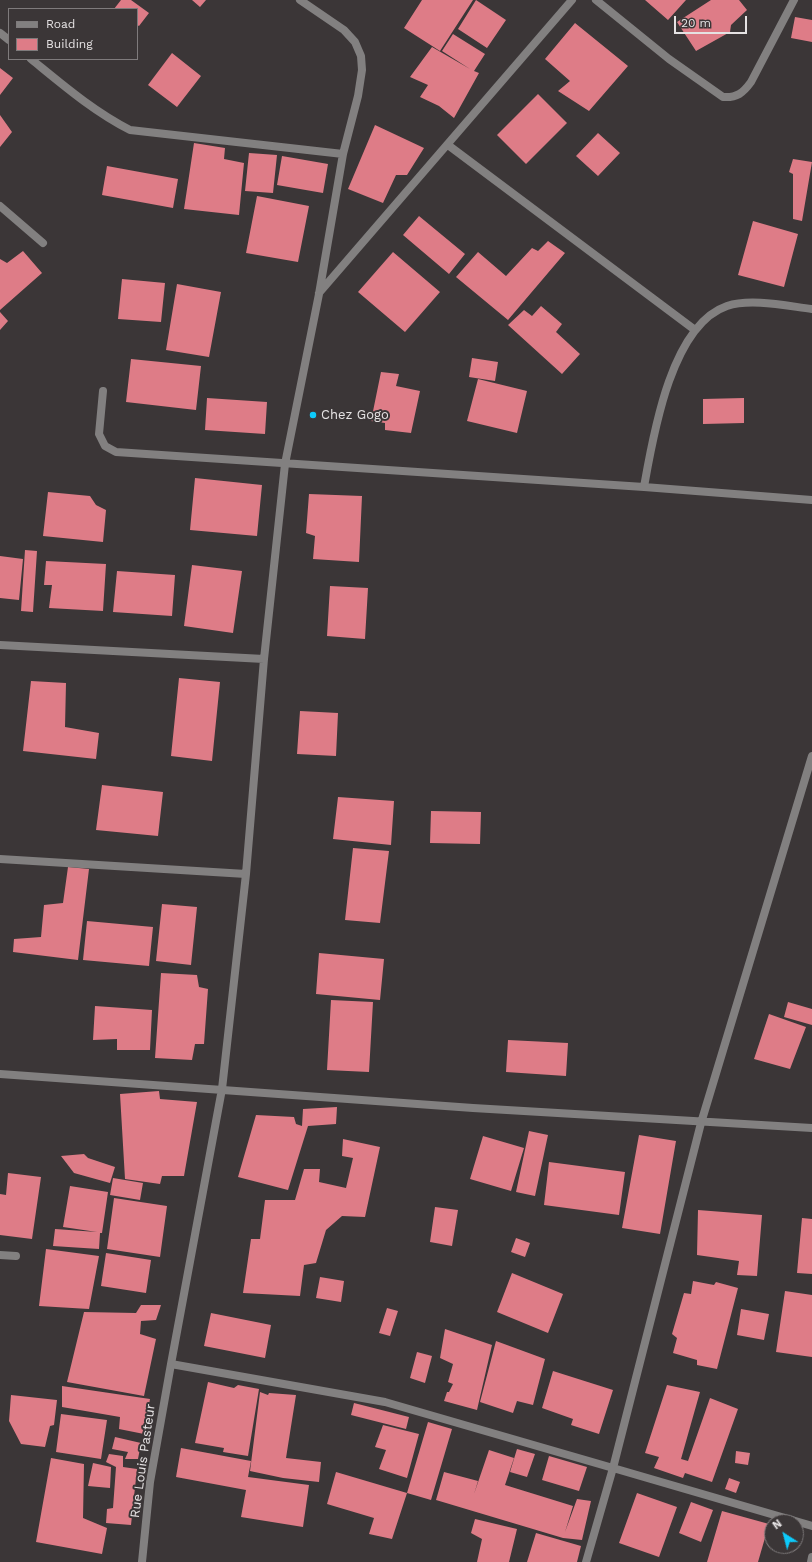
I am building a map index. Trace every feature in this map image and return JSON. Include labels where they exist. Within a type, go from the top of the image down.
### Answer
[{"type":"street","name":"Rue Louis Pasteur","points":[[142,1562],[150,1482],[222,1088],[246,874],[264,659],[285,464],[319,294],[343,154],[358,96],[362,70],[361,56],[355,42],[344,30],[300,0]]},
{"type":"street","points":[[319,294],[572,0]]},
{"type":"street","points":[[596,0],[669,58],[722,97],[733,98],[742,94],[751,82],[794,0]]},
{"type":"street","points":[[0,33],[8,39]]},
{"type":"street","points":[[32,60],[80,100],[106,117],[130,130],[343,154]]},
{"type":"street","points":[[448,145],[695,330]]},
{"type":"street","points":[[0,206],[43,243]]},
{"type":"street","points":[[644,487],[652,439],[665,391],[695,330],[711,316],[727,306],[746,302],[812,309]]},
{"type":"street","points":[[103,392],[99,434],[105,446],[116,452],[644,487],[812,500]]},
{"type":"street","points":[[0,645],[264,659]]},
{"type":"street","points":[[586,1562],[613,1468],[702,1122],[812,756]]},
{"type":"street","points":[[0,858],[246,874]]},
{"type":"street","points":[[0,1074],[702,1122],[812,1128]]},
{"type":"street","points":[[0,1255],[16,1256]]},
{"type":"street","points":[[171,1364],[385,1402],[812,1526]]},
{"type":"street","points":[[811,1562],[812,1557]]},
{"type":"building","points":[[121,0],[131,0],[149,13],[139,26],[138,8],[115,8]]},
{"type":"building","points":[[192,0],[206,0],[200,7]]},
{"type":"building","points":[[422,0],[473,0],[440,51],[404,28]]},
{"type":"building","points":[[476,0],[506,20],[487,48],[458,29]]},
{"type":"building","points":[[645,0],[686,0],[668,20]]},
{"type":"building","points":[[711,0],[739,0],[747,10],[731,25],[730,32],[696,51],[677,22]]},
{"type":"building","points":[[795,17],[812,20],[812,42],[791,38]]},
{"type":"building","points":[[575,23],[628,66],[589,111],[558,91],[570,81],[545,59]]},
{"type":"building","points":[[453,34],[485,54],[474,71],[479,73],[454,118],[439,106],[420,97],[428,85],[410,77],[432,47],[470,69],[442,51]]},
{"type":"building","points":[[172,53],[201,76],[177,107],[148,85]]},
{"type":"building","points":[[0,68],[13,78],[0,95]]},
{"type":"building","points":[[538,94],[567,123],[526,164],[497,135]]},
{"type":"building","points":[[0,115],[12,132],[0,147]]},
{"type":"building","points":[[375,125],[424,148],[407,175],[396,175],[383,203],[348,189]]},
{"type":"building","points":[[598,133],[620,153],[598,176],[576,156]]},
{"type":"building","points":[[194,143],[225,148],[224,159],[244,163],[239,215],[184,209]]},
{"type":"building","points":[[249,153],[277,155],[273,193],[245,191]]},
{"type":"building","points":[[282,156],[328,164],[323,193],[277,185]]},
{"type":"building","points":[[793,159],[812,162],[802,221],[793,219],[793,174],[789,172]]},
{"type":"building","points":[[107,166],[178,179],[173,208],[102,195]]},
{"type":"building","points":[[257,196],[309,206],[298,262],[246,253]]},
{"type":"building","points":[[419,216],[465,254],[449,274],[403,235]]},
{"type":"building","points":[[753,221],[798,234],[784,287],[738,275]]},
{"type":"building","points":[[548,241],[565,253],[508,320],[456,277],[478,252],[506,276],[532,248],[538,251]]},
{"type":"building","points":[[23,251],[42,273],[0,310],[0,259],[7,263]]},
{"type":"building","points":[[393,252],[440,292],[405,332],[358,292]]},
{"type":"building","points":[[122,279],[165,283],[161,322],[118,319]]},
{"type":"building","points":[[177,284],[221,292],[209,357],[166,350]]},
{"type":"building","points":[[541,306],[562,324],[556,332],[580,354],[562,374],[508,325],[524,310],[532,316]]},
{"type":"building","points":[[0,312],[8,321],[0,330]]},
{"type":"building","points":[[472,358],[498,362],[495,381],[469,377]]},
{"type":"building","points":[[131,359],[201,366],[196,410],[126,402]]},
{"type":"building","points":[[381,372],[399,374],[396,386],[420,391],[411,433],[385,430],[385,423],[371,421]]},
{"type":"building","points":[[478,379],[527,391],[517,433],[467,421]]},
{"type":"building","points":[[207,398],[267,402],[265,434],[205,430]]},
{"type":"building","points":[[744,398],[744,423],[703,424],[703,399]]},
{"type":"building","points":[[195,478],[262,485],[257,536],[190,530]]},
{"type":"building","points":[[48,492],[90,496],[96,505],[106,510],[103,542],[43,536]]},
{"type":"building","points":[[309,494],[362,496],[359,562],[313,559],[315,536],[306,533]]},
{"type":"building","points":[[25,550],[37,551],[33,612],[21,611]]},
{"type":"building","points":[[0,556],[23,559],[19,600],[0,598]]},
{"type":"building","points":[[46,561],[106,564],[103,611],[49,608],[52,585],[44,585]]},
{"type":"building","points":[[192,565],[242,571],[233,633],[184,626]]},
{"type":"building","points":[[117,571],[175,575],[172,616],[113,612]]},
{"type":"building","points":[[330,586],[368,588],[365,639],[327,636]]},
{"type":"building","points":[[179,678],[220,682],[212,761],[171,756]]},
{"type":"building","points":[[31,681],[66,683],[65,727],[99,733],[96,759],[23,751]]},
{"type":"building","points":[[300,711],[338,713],[336,756],[297,754]]},
{"type":"building","points":[[102,785],[163,792],[158,836],[96,830]]},
{"type":"building","points":[[338,797],[394,801],[391,845],[333,839]]},
{"type":"building","points":[[431,811],[481,812],[480,844],[430,843]]},
{"type":"building","points":[[353,848],[389,851],[380,923],[345,920]]},
{"type":"building","points":[[68,867],[89,869],[78,960],[13,952],[14,939],[41,937],[44,905],[63,903]]},
{"type":"building","points":[[162,904],[197,907],[191,965],[156,961]]},
{"type":"building","points":[[87,921],[153,927],[149,966],[83,960]]},
{"type":"building","points":[[319,953],[384,959],[380,1000],[316,994]]},
{"type":"building","points":[[161,973],[197,975],[199,987],[208,989],[204,1044],[195,1044],[192,1060],[155,1058]]},
{"type":"building","points":[[331,1000],[373,1002],[369,1072],[327,1070]]},
{"type":"building","points":[[788,1002],[812,1009],[812,1025],[784,1017]]},
{"type":"building","points":[[95,1006],[152,1010],[150,1050],[117,1050],[117,1039],[93,1040]]},
{"type":"building","points":[[769,1014],[806,1027],[790,1069],[754,1059]]},
{"type":"building","points":[[508,1040],[568,1043],[566,1076],[506,1072]]},
{"type":"building","points":[[159,1091],[160,1099],[197,1102],[184,1176],[162,1176],[160,1184],[125,1179],[120,1094]]},
{"type":"building","points":[[337,1107],[336,1124],[308,1126],[288,1190],[238,1177],[256,1115],[294,1117],[296,1124],[302,1126],[303,1109]]},
{"type":"building","points":[[529,1131],[548,1135],[535,1196],[516,1192]]},
{"type":"building","points":[[639,1135],[676,1141],[660,1234],[622,1228]]},
{"type":"building","points":[[483,1136],[524,1148],[511,1191],[470,1179]]},
{"type":"building","points":[[343,1139],[380,1147],[365,1217],[342,1216],[326,1230],[316,1263],[304,1265],[300,1296],[243,1293],[251,1239],[260,1239],[265,1200],[295,1200],[304,1169],[320,1169],[319,1182],[346,1188],[353,1158],[342,1156]]},
{"type":"building","points":[[84,1154],[88,1158],[115,1167],[110,1183],[74,1173],[61,1156]]},
{"type":"building","points":[[549,1162],[625,1172],[619,1215],[544,1205]]},
{"type":"building","points":[[8,1173],[41,1177],[32,1239],[0,1235],[0,1194],[6,1195]]},
{"type":"building","points":[[113,1178],[143,1183],[140,1200],[110,1195]]},
{"type":"building","points":[[70,1186],[108,1192],[102,1233],[100,1233],[99,1249],[53,1246],[55,1229],[97,1232],[63,1227]]},
{"type":"building","points":[[114,1198],[167,1206],[160,1257],[107,1249]]},
{"type":"building","points":[[435,1207],[458,1210],[452,1246],[430,1242]]},
{"type":"building","points":[[698,1210],[762,1215],[757,1276],[737,1275],[739,1261],[697,1255]]},
{"type":"building","points":[[802,1218],[812,1219],[812,1274],[797,1273]]},
{"type":"building","points":[[516,1238],[530,1243],[525,1257],[511,1252]]},
{"type":"building","points":[[46,1249],[99,1256],[89,1309],[39,1306]]},
{"type":"building","points":[[106,1253],[151,1260],[146,1293],[101,1286]]},
{"type":"building","points":[[512,1273],[563,1294],[548,1333],[497,1312]]},
{"type":"building","points":[[320,1277],[344,1281],[341,1302],[316,1298]]},
{"type":"building","points":[[693,1281],[714,1285],[716,1282],[738,1288],[717,1369],[697,1365],[697,1360],[673,1353],[677,1338],[672,1334],[684,1293],[691,1294]]},
{"type":"building","points":[[785,1291],[812,1295],[812,1357],[776,1352]]},
{"type":"building","points":[[141,1305],[161,1305],[156,1320],[141,1321],[140,1334],[156,1339],[144,1396],[67,1382],[84,1312],[136,1313]]},
{"type":"building","points":[[387,1308],[398,1311],[390,1336],[379,1333]]},
{"type":"building","points":[[741,1309],[769,1314],[764,1340],[737,1335]]},
{"type":"building","points":[[211,1313],[271,1325],[265,1358],[204,1346]]},
{"type":"building","points":[[445,1329],[492,1345],[477,1410],[444,1401],[447,1392],[449,1392],[453,1384],[448,1382],[453,1364],[440,1358]]},
{"type":"building","points":[[496,1341],[545,1359],[533,1405],[517,1401],[513,1413],[480,1402]]},
{"type":"building","points":[[417,1352],[432,1356],[425,1383],[410,1378]]},
{"type":"building","points":[[553,1371],[613,1390],[599,1434],[571,1425],[573,1419],[542,1408]]},
{"type":"building","points":[[208,1382],[234,1388],[238,1385],[259,1389],[248,1456],[223,1452],[224,1448],[195,1443]]},
{"type":"building","points":[[667,1385],[700,1392],[681,1459],[688,1461],[710,1398],[738,1409],[712,1482],[685,1473],[683,1478],[654,1468],[659,1457],[645,1453]]},
{"type":"building","points":[[62,1386],[150,1399],[144,1434],[119,1429],[120,1417],[62,1407]]},
{"type":"building","points":[[260,1392],[268,1395],[269,1393],[296,1395],[286,1458],[321,1462],[319,1482],[283,1478],[250,1471]]},
{"type":"building","points":[[11,1395],[57,1400],[54,1425],[50,1426],[45,1447],[21,1444],[9,1421]]},
{"type":"building","points":[[354,1403],[409,1417],[406,1429],[351,1415]]},
{"type":"building","points":[[61,1414],[107,1420],[101,1459],[56,1452]]},
{"type":"building","points":[[428,1422],[452,1429],[431,1500],[407,1493]]},
{"type":"building","points":[[383,1425],[419,1434],[407,1478],[379,1469],[386,1450],[375,1447]]},
{"type":"building","points":[[115,1437],[141,1443],[138,1459],[125,1459],[128,1452],[112,1449]]},
{"type":"building","points":[[181,1448],[251,1461],[248,1477],[309,1485],[303,1527],[241,1517],[246,1490],[176,1477]]},
{"type":"building","points":[[517,1449],[535,1454],[527,1477],[510,1472]]},
{"type":"building","points":[[489,1450],[514,1458],[505,1485],[573,1506],[565,1532],[577,1499],[591,1501],[582,1540],[563,1538],[436,1500],[444,1472],[478,1481],[474,1494]]},
{"type":"building","points":[[736,1451],[750,1453],[748,1465],[735,1463]]},
{"type":"building","points":[[109,1454],[123,1456],[123,1467],[137,1469],[131,1525],[106,1523],[107,1509],[113,1508],[116,1467],[106,1462]]},
{"type":"building","points":[[549,1456],[587,1467],[579,1491],[542,1480]]},
{"type":"building","points":[[51,1458],[84,1464],[83,1518],[107,1528],[102,1554],[36,1542]]},
{"type":"building","points":[[93,1463],[111,1467],[110,1488],[88,1486]]},
{"type":"building","points":[[336,1472],[407,1493],[392,1539],[369,1534],[374,1518],[327,1504]]},
{"type":"building","points":[[729,1478],[740,1482],[736,1493],[725,1489]]},
{"type":"building","points":[[637,1493],[677,1507],[659,1557],[619,1543]]},
{"type":"building","points":[[691,1502],[713,1510],[701,1542],[679,1533]]},
{"type":"building","points":[[722,1511],[764,1523],[764,1541],[758,1562],[707,1562]]},
{"type":"building","points":[[475,1519],[517,1529],[509,1562],[477,1562],[482,1539],[471,1533]]},
{"type":"building","points":[[536,1533],[581,1546],[577,1562],[527,1562]]},
{"type":"place","name":"Chez Gogo","points":[[313,415]]}]
